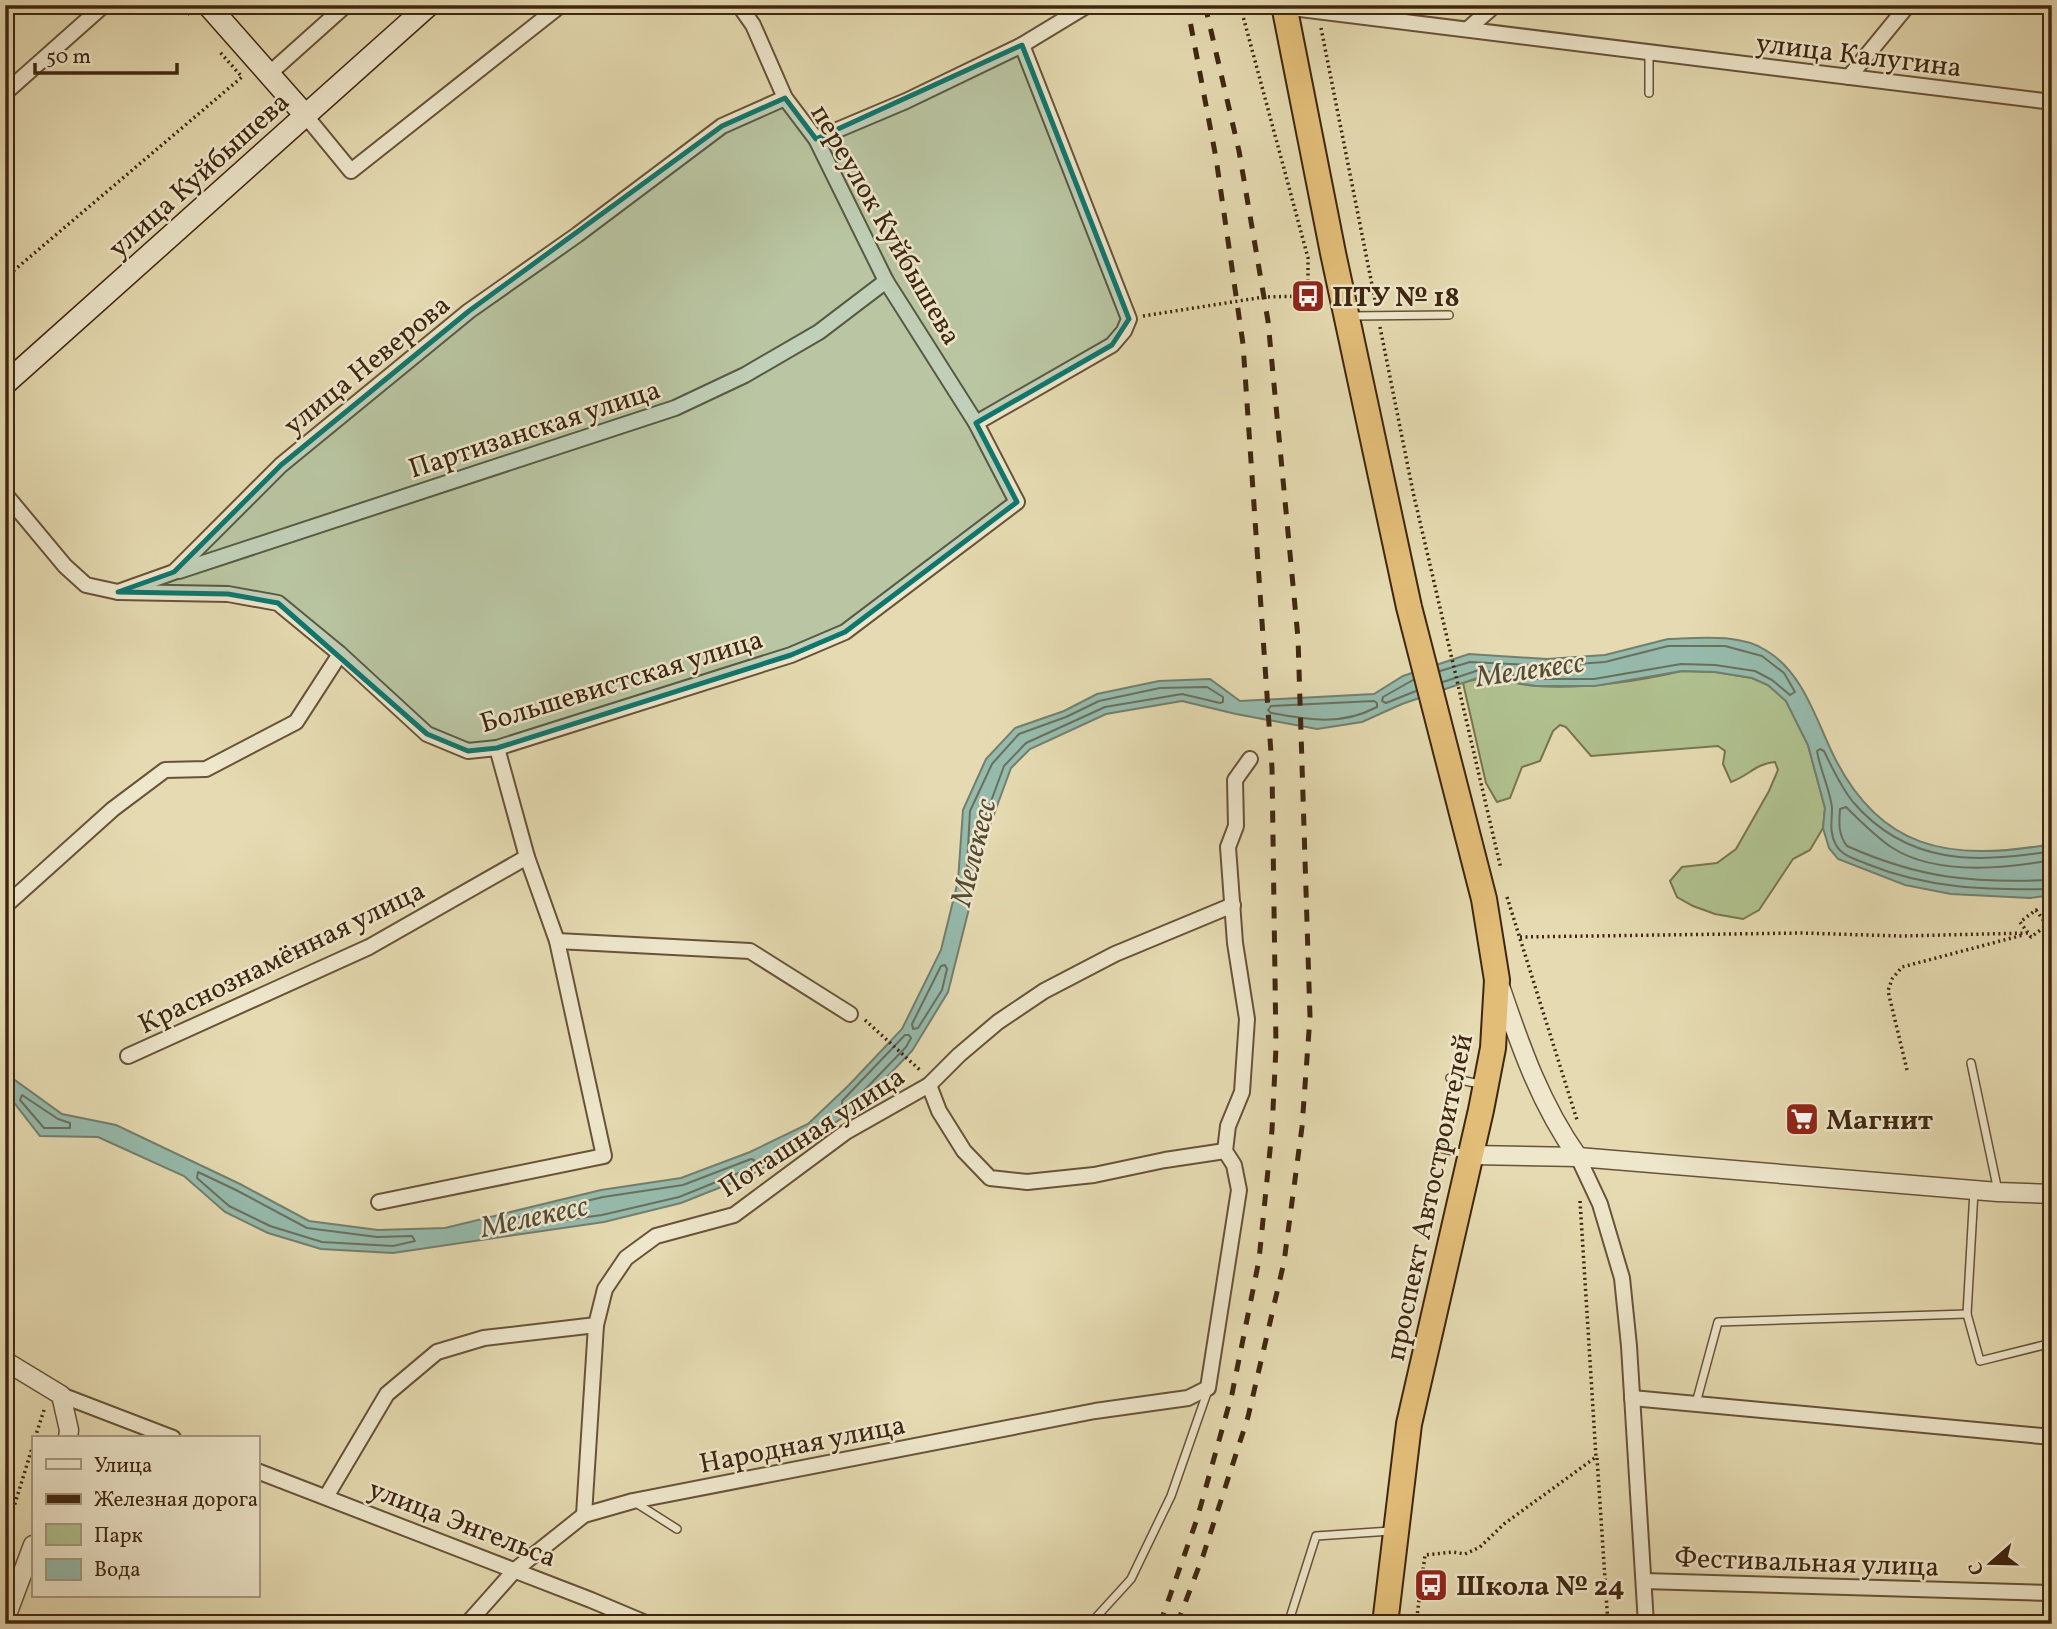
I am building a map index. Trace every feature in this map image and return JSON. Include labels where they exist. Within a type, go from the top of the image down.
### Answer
[{"type":"highway","name":"проспект Автостроителей","points":[[1284,6],[1346,316],[1409,607],[1483,899],[1497,979],[1493,1048],[1486,1085],[1409,1424],[1385,1624]]},
{"type":"main road","name":"улица Куйбышева","points":[[5,384],[429,5]]},
{"type":"main road","points":[[199,10],[270,73],[305,115]]},
{"type":"street","points":[[5,93],[104,5]]},
{"type":"street","points":[[270,73],[346,5]]},
{"type":"street","points":[[305,115],[351,171],[561,5]]},
{"type":"street","name":"переулок Куйбышева","points":[[739,5],[753,25],[785,98],[816,139],[886,281],[975,422],[1017,502]]},
{"type":"street","points":[[816,139],[906,101],[1022,45],[1087,5]]},
{"type":"street","points":[[1469,28],[1495,5]]},
{"type":"street","points":[[1849,77],[1908,5]]},
{"type":"street","name":"улица Калугина","points":[[1284,6],[2052,102]]},
{"type":"street","points":[[975,422],[1112,345],[1125,331],[1129,318],[1022,45]]},
{"type":"street","name":"улица Неверова","points":[[118,592],[174,572],[281,465],[469,311],[577,235],[722,126],[785,98]]},
{"type":"street","name":"Партизанская улица","points":[[174,572],[675,408],[745,375],[819,332],[886,281]]},
{"type":"street","points":[[5,494],[65,566],[86,585],[118,592]]},
{"type":"street","name":"Большевистская улица","points":[[118,592],[228,594],[278,603],[340,654],[427,734],[468,751],[497,748],[791,655],[845,632],[1017,502]]},
{"type":"street","points":[[5,906],[113,809],[165,770],[206,769],[296,722],[340,654]]},
{"type":"street","points":[[379,1202],[604,1156],[557,941],[527,857],[497,748]]},
{"type":"street","points":[[1208,1388],[1239,1190],[1234,1165],[1225,1151],[1228,1126],[1242,1092],[1247,1019],[1235,943],[1228,848],[1236,826],[1235,779],[1251,760]]},
{"type":"street","name":"Краснознамённая улица","points":[[128,1056],[369,947],[527,857]]},
{"type":"street","name":"Поташная улица","points":[[584,1515],[596,1325],[605,1289],[626,1258],[656,1236],[734,1214],[846,1132],[959,1055],[998,1022],[1044,991],[1115,954],[1233,905]]},
{"type":"street","points":[[557,941],[750,951],[850,1014]]},
{"type":"street","points":[[1497,979],[1526,1063],[1559,1131],[1577,1157],[1600,1204],[1622,1278],[1646,1624]]},
{"type":"street","points":[[926,1078],[939,1111],[958,1141],[990,1178],[1027,1182],[1094,1175],[1225,1151]]},
{"type":"street","points":[[1472,1155],[1577,1157],[1998,1192],[2048,1189]]},
{"type":"street","points":[[326,1497],[387,1394],[437,1352],[484,1338],[596,1325]]},
{"type":"street","points":[[5,1361],[55,1392],[168,1436]]},
{"type":"street","name":"Народная улица","points":[[467,1624],[515,1570],[584,1515],[633,1501],[1095,1411],[1188,1398],[1208,1388]]},
{"type":"street","points":[[55,1392],[69,1430],[68,1436]]},
{"type":"street","points":[[1632,1398],[2052,1437]]},
{"type":"street","name":"улица Энгельса","points":[[259,1472],[648,1624]]},
{"type":"street","points":[[5,1620],[32,1548]]},
{"type":"street","name":"Фестивальная улица","points":[[1644,1581],[2052,1593]]},
{"type":"lane","points":[[1649,52],[1649,93]]},
{"type":"lane","points":[[1346,316],[1449,315]]},
{"type":"lane","points":[[1971,1063],[1998,1192]]},
{"type":"lane","points":[[1450,1078],[1486,1085]]},
{"type":"lane","points":[[1439,1147],[1472,1155]]},
{"type":"lane","points":[[1974,1190],[1967,1314],[1980,1361],[2052,1343]]},
{"type":"lane","points":[[1695,1404],[1718,1322],[1967,1314]]},
{"type":"lane","points":[[1090,1624],[1131,1579],[1171,1496],[1208,1388]]},
{"type":"lane","points":[[633,1501],[677,1528]]},
{"type":"lane","points":[[1288,1624],[1316,1536],[1395,1531]]},
{"type":"path","points":[[181,5],[199,10]]},
{"type":"path","points":[[1129,318],[1214,303],[1279,296],[1308,296],[1308,258],[1240,5]]},
{"type":"path","points":[[5,278],[242,77],[216,46]]},
{"type":"path","points":[[1439,601],[1503,881]]},
{"type":"path","points":[[1506,893],[1577,1119],[1577,1157]]},
{"type":"path","points":[[2036,910],[2047,925],[2040,930],[2031,937],[2020,922],[2036,910]]},
{"type":"path","points":[[2042,918],[2052,919]]},
{"type":"path","points":[[2040,930],[2052,932]]},
{"type":"path","points":[[1520,937],[2028,933]]},
{"type":"path","points":[[1907,1070],[1888,991],[1902,967],[2028,933]]},
{"type":"path","points":[[869,1022],[926,1078]]},
{"type":"path","points":[[1580,1198],[1608,1624]]},
{"type":"path","points":[[36,1436],[55,1392]]},
{"type":"path","points":[[5,1536],[32,1448]]},
{"type":"path","points":[[1416,1624],[1425,1555],[1453,1552],[1465,1554],[1480,1547],[1504,1524],[1597,1457]]},
{"type":"highlighted area","points":[[1022,45],[1129,319],[1112,345],[976,423],[1017,502],[845,632],[791,655],[497,748],[468,751],[427,734],[278,603],[228,594],[118,592],[174,572],[281,465],[469,311],[722,126],[785,98],[816,139]]},
{"type":"green space","points":[[1682,671],[1715,672],[1752,678],[1768,685],[1786,701],[1808,745],[1825,808],[1823,828],[1810,850],[1793,859],[1759,910],[1743,919],[1715,914],[1693,906],[1677,897],[1670,881],[1682,867],[1717,863],[1736,849],[1769,791],[1778,770],[1775,762],[1762,765],[1731,782],[1723,764],[1725,751],[1718,746],[1591,756],[1566,727],[1560,725],[1553,731],[1540,761],[1522,767],[1510,798],[1497,802],[1486,783],[1463,683],[1491,679],[1556,687],[1628,681]]},
{"type":"water","name":"Мелекесс","points":[[1668,639],[1732,639],[1756,645],[1767,651],[1789,670],[1798,682],[1849,782],[1870,809],[1894,828],[1920,841],[1949,849],[1980,851],[2052,844],[2052,895],[2030,898],[1951,894],[1905,885],[1838,859],[1829,848],[1823,828],[1825,808],[1808,745],[1786,701],[1768,685],[1752,678],[1715,672],[1682,671],[1595,686],[1536,686],[1480,677],[1402,704],[1362,722],[1317,729],[1182,701],[1106,714],[1030,749],[1011,768],[990,825],[948,992],[912,1051],[857,1108],[799,1147],[749,1176],[681,1203],[604,1222],[393,1253],[321,1249],[268,1233],[225,1212],[184,1176],[98,1137],[40,1136],[15,1104],[5,1098],[5,1073],[62,1114],[116,1125],[240,1184],[309,1221],[378,1230],[445,1228],[601,1190],[681,1178],[750,1152],[808,1124],[902,1029],[941,950],[958,881],[963,810],[986,759],[1015,728],[1064,711],[1097,694],[1159,681],[1210,679],[1240,701],[1374,694],[1403,676],[1469,654],[1547,659],[1605,655]]},
{"type":"railway","points":[[1160,1624],[1197,1519],[1232,1394],[1259,1260],[1272,1130],[1276,1047],[1272,768],[1243,344],[1216,158],[1187,5]]},
{"type":"railway","points":[[1177,1624],[1203,1556],[1248,1417],[1284,1262],[1302,1127],[1310,1017],[1298,638],[1268,321],[1239,151],[1205,5]]},
{"type":"place","name":"ПТУ № 18","points":[[1308,296]]},
{"type":"place","name":"Магнит","points":[[1802,1119]]},
{"type":"place","name":"Школа № 24","points":[[1431,1585]]}]
